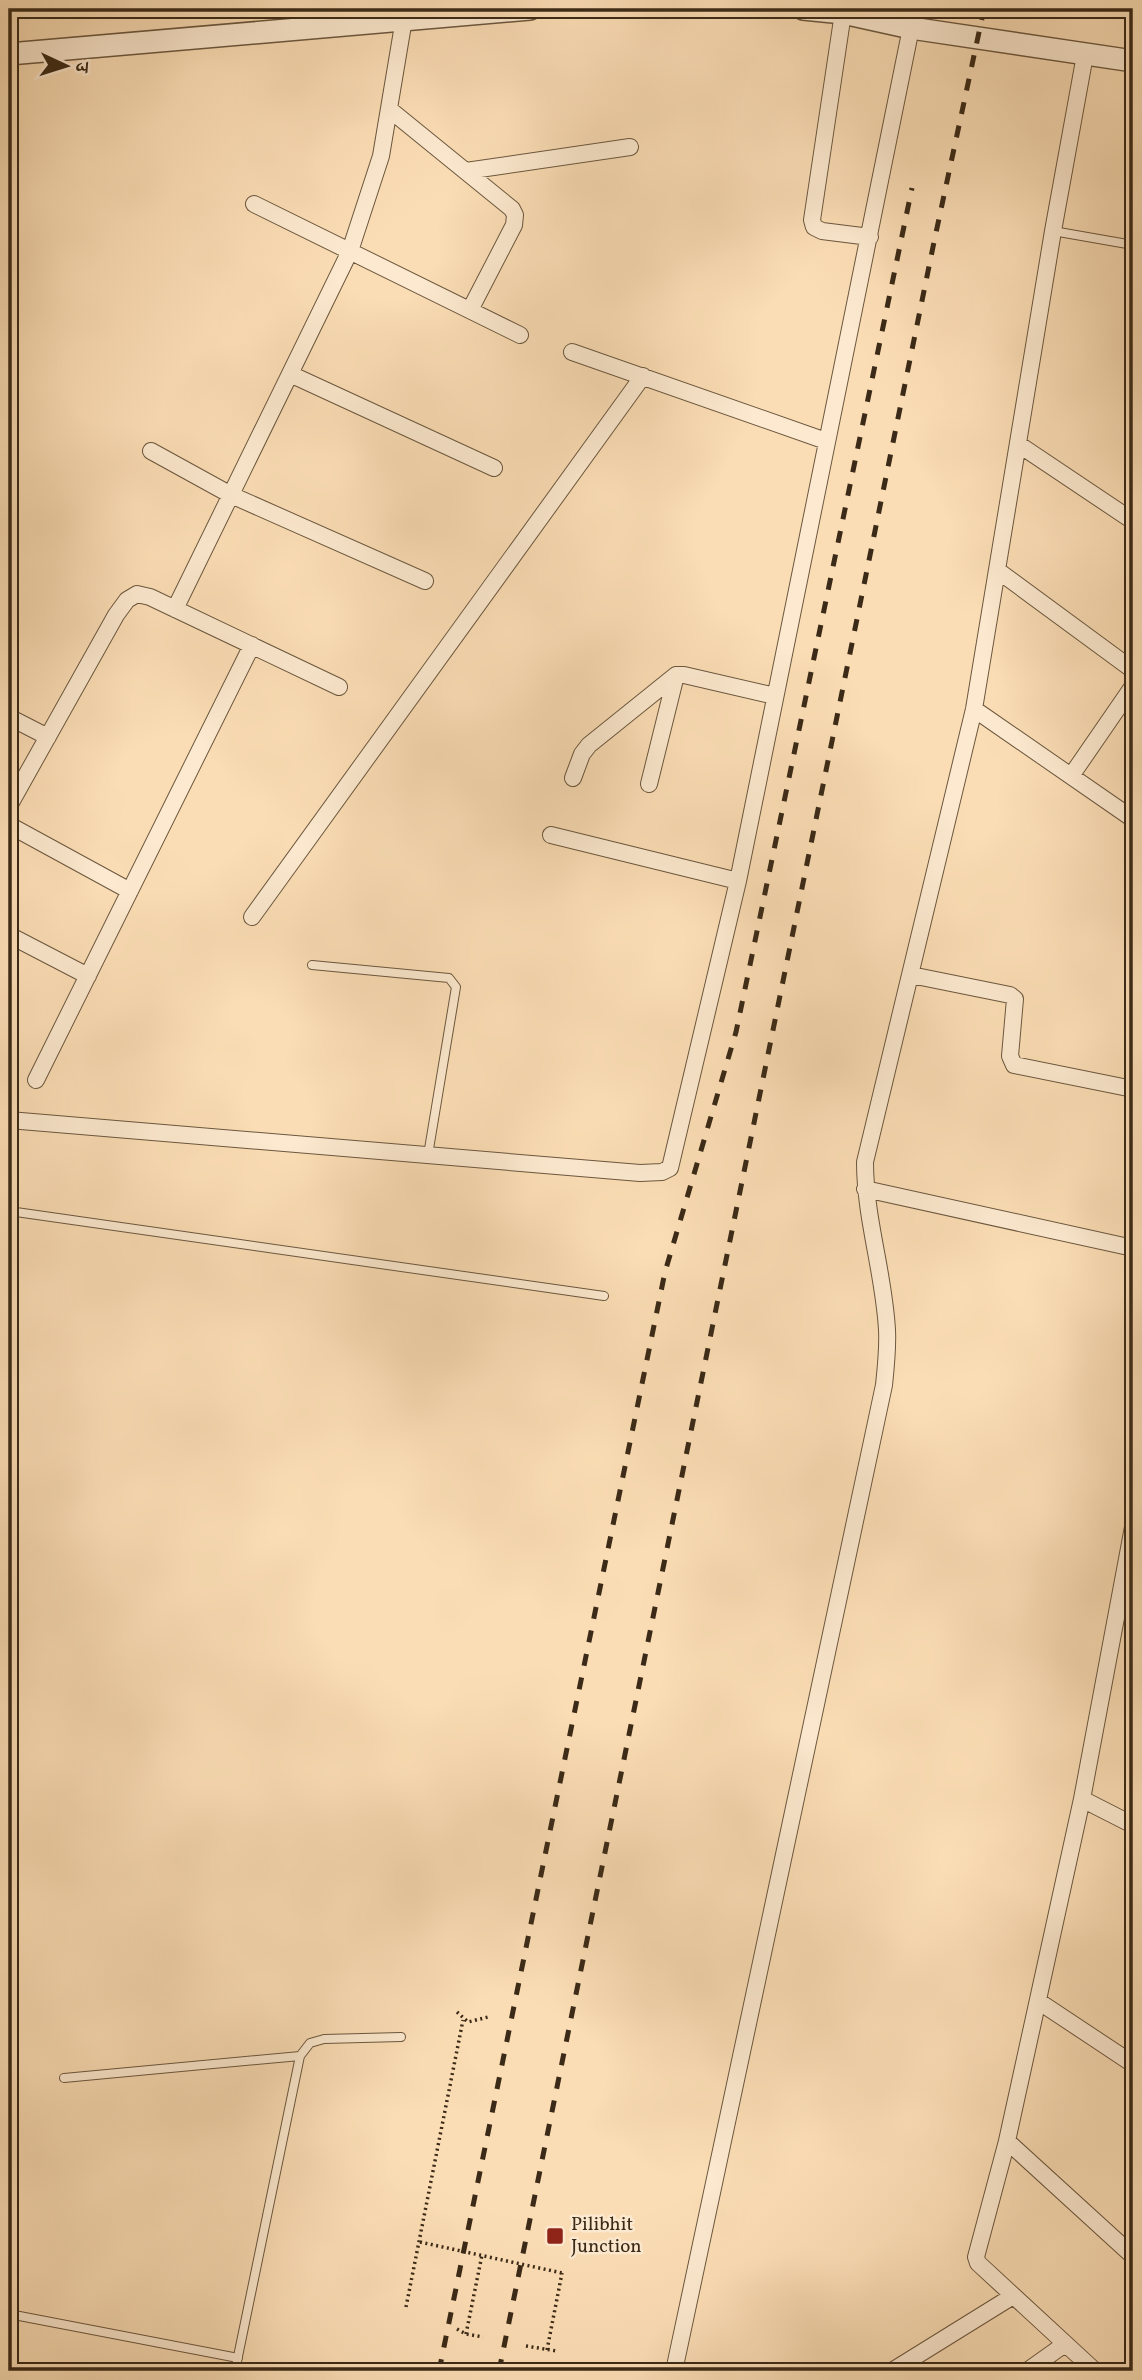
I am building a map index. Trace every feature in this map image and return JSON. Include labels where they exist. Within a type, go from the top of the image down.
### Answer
[{"type":"street","points":[[9,54],[530,9]]},
{"type":"street","points":[[803,9],[843,13],[911,28],[1133,61]]},
{"type":"street","points":[[843,13],[812,220],[814,227],[822,231],[870,237]]},
{"type":"street","points":[[175,609],[350,251],[375,180],[404,19]]},
{"type":"street","points":[[9,1120],[640,1173],[662,1172],[670,1168],[738,881],[911,28]]},
{"type":"street","points":[[674,2371],[884,1385],[888,1353],[887,1328],[865,1189],[864,1162],[974,709],[1084,55]]},
{"type":"street","points":[[389,109],[512,208],[515,215],[514,225],[470,310]]},
{"type":"street","points":[[466,171],[630,147]]},
{"type":"street","points":[[254,204],[520,335]]},
{"type":"street","points":[[572,352],[826,441]]},
{"type":"street","points":[[290,374],[494,468]]},
{"type":"street","points":[[252,917],[643,376]]},
{"type":"street","points":[[1018,444],[1133,522]]},
{"type":"street","points":[[151,451],[231,495],[425,581]]},
{"type":"street","points":[[997,570],[1133,670]]},
{"type":"street","points":[[9,806],[127,600],[137,594],[150,597],[339,687]]},
{"type":"street","points":[[36,1080],[252,645]]},
{"type":"street","points":[[573,778],[582,754],[589,745],[676,675],[684,674],[775,696]]},
{"type":"street","points":[[649,784],[676,675]]},
{"type":"street","points":[[1071,776],[1133,687]]},
{"type":"street","points":[[974,709],[1133,819]]},
{"type":"street","points":[[9,718],[48,737]]},
{"type":"street","points":[[9,825],[130,891]]},
{"type":"street","points":[[551,835],[738,881]]},
{"type":"street","points":[[9,935],[88,976]]},
{"type":"street","points":[[911,975],[1010,995],[1015,999],[1010,1056],[1014,1065],[1133,1089]]},
{"type":"street","points":[[865,1189],[1133,1248]]},
{"type":"street","points":[[1095,2371],[978,2263],[976,2257],[1007,2141],[1082,1799],[1133,1527]]},
{"type":"street","points":[[1082,1799],[1133,1825]]},
{"type":"street","points":[[1038,2001],[1133,2063]]},
{"type":"street","points":[[1007,2141],[1133,2256]]},
{"type":"street","points":[[892,2371],[1013,2296]]},
{"type":"street","points":[[1027,2371],[1065,2344]]},
{"type":"lane","points":[[1053,230],[1133,245]]},
{"type":"lane","points":[[312,965],[449,978],[454,981],[456,987],[428,1155]]},
{"type":"lane","points":[[9,1211],[604,1296]]},
{"type":"lane","points":[[235,2371],[300,2056],[310,2043],[324,2039],[401,2037]]},
{"type":"lane","points":[[64,2078],[300,2056]]},
{"type":"lane","points":[[9,2314],[238,2358]]},
{"type":"path","points":[[457,2012],[468,2022],[488,2017]]},
{"type":"path","points":[[406,2306],[463,2020]]},
{"type":"path","points":[[420,2242],[562,2273],[547,2350]]},
{"type":"path","points":[[466,2334],[482,2255]]},
{"type":"path","points":[[457,2329],[466,2334],[483,2337]]},
{"type":"path","points":[[526,2346],[557,2351]]},
{"type":"railway","points":[[499,2371],[934,242],[984,9]]},
{"type":"railway","points":[[439,2371],[665,1272],[736,1032],[912,188]]},
{"type":"place","name":"Pilibhit Junction","points":[[555,2236]]}]
